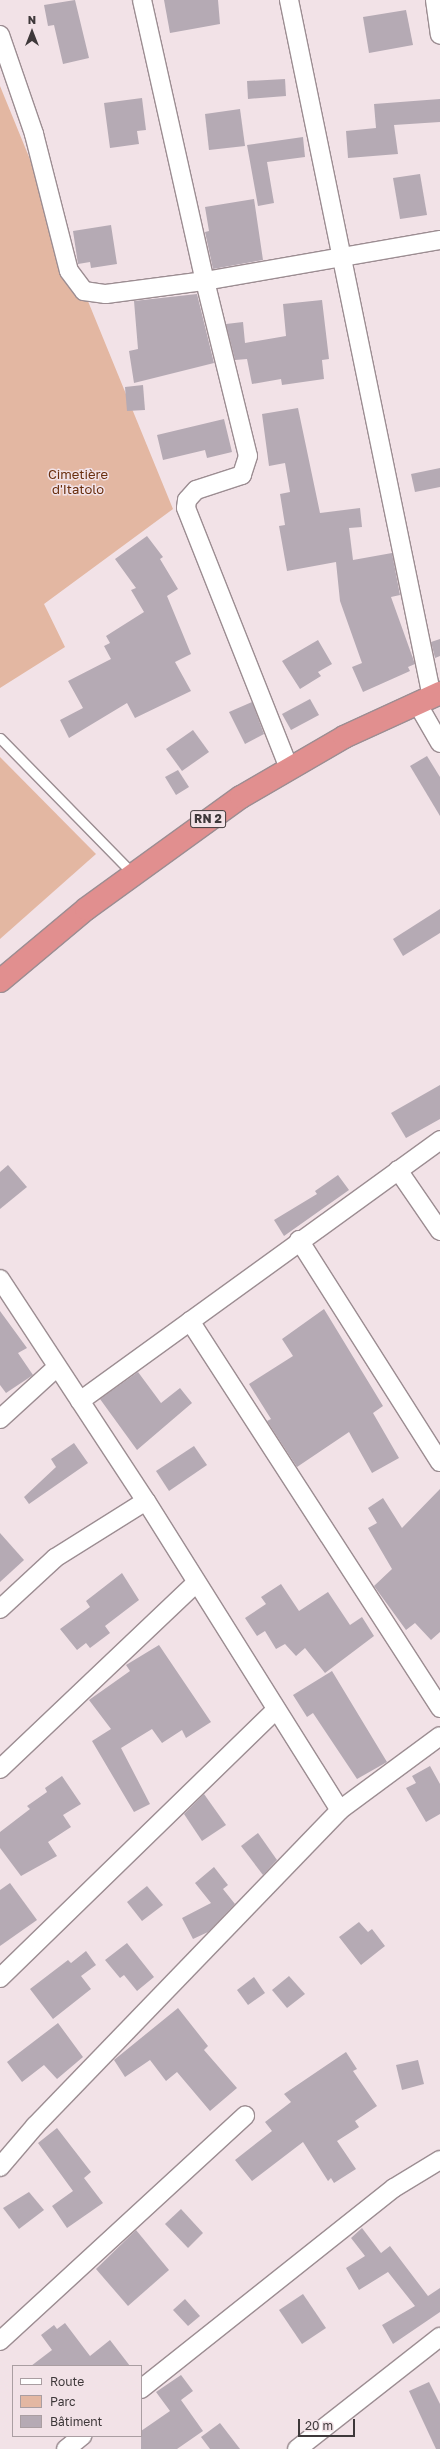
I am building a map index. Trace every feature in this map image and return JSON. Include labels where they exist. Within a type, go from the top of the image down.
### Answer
[{"type":"highway","name":"RN 2","points":[[0,981],[133,874],[196,827],[289,768],[430,698]]},
{"type":"street","points":[[142,0],[248,466],[242,475],[196,490],[187,500],[186,508],[289,768]]},
{"type":"street","points":[[289,0],[440,743]]},
{"type":"street","points":[[434,0],[440,35]]},
{"type":"street","points":[[0,35],[34,134],[69,271],[84,291],[106,294],[205,281],[440,240]]},
{"type":"street","points":[[80,1401],[299,1240],[440,1140]]},
{"type":"street","points":[[398,1170],[440,1232]]},
{"type":"street","points":[[299,1240],[440,1462]]},
{"type":"street","points":[[0,1279],[146,1501],[196,1583],[340,1810]]},
{"type":"street","points":[[190,1321],[440,1708]]},
{"type":"street","points":[[0,1418],[57,1367]]},
{"type":"street","points":[[0,1609],[55,1558],[146,1501]]},
{"type":"street","points":[[0,1769],[196,1583]]},
{"type":"street","points":[[0,1978],[276,1710]]},
{"type":"street","points":[[0,2167],[35,2126],[340,1810],[440,1736]]},
{"type":"street","points":[[0,2341],[245,2116]]},
{"type":"street","points":[[142,2388],[394,2188],[440,2160]]},
{"type":"street","points":[[297,2449],[440,2337]]},
{"type":"street","points":[[66,2449],[81,2437]]},
{"type":"lane","points":[[0,738],[133,874]]},
{"type":"green space","name":"Cimetière d'Itatolo","points":[[0,86],[173,509],[44,604],[65,647],[0,688]]},
{"type":"green space","points":[[0,757],[96,854],[0,939]]},
{"type":"building","points":[[75,0],[89,58],[63,64],[54,25],[48,26],[44,5]]},
{"type":"building","points":[[164,0],[218,0],[220,24],[170,33]]},
{"type":"building","points":[[406,10],[413,45],[369,53],[363,17]]},
{"type":"building","points":[[285,79],[286,96],[248,99],[247,81]]},
{"type":"building","points":[[142,98],[146,130],[137,131],[139,144],[110,148],[104,103]]},
{"type":"building","points":[[440,99],[440,122],[394,125],[398,154],[348,158],[346,131],[376,128],[374,104]]},
{"type":"building","points":[[240,109],[245,146],[209,150],[205,114]]},
{"type":"building","points":[[303,137],[305,157],[267,162],[274,203],[258,206],[247,145]]},
{"type":"building","points":[[420,174],[427,215],[400,219],[393,178]]},
{"type":"building","points":[[254,199],[263,260],[213,269],[205,232],[209,231],[205,207]]},
{"type":"building","points":[[111,225],[117,264],[91,268],[90,262],[78,264],[73,231]]},
{"type":"building","points":[[197,294],[214,363],[134,383],[129,351],[138,349],[134,301]]},
{"type":"building","points":[[322,300],[329,359],[322,360],[324,379],[282,385],[281,379],[252,384],[247,359],[235,360],[226,324],[243,322],[245,343],[286,336],[283,304]]},
{"type":"building","points":[[143,385],[145,410],[127,411],[125,387]]},
{"type":"building","points":[[298,408],[320,513],[360,508],[362,527],[349,528],[353,560],[392,553],[400,595],[391,597],[415,664],[408,667],[410,671],[363,692],[352,667],[362,663],[340,601],[336,562],[287,571],[279,526],[285,525],[280,494],[290,492],[285,463],[269,466],[262,414]]},
{"type":"building","points":[[224,419],[232,452],[207,458],[205,450],[163,460],[157,435]]},
{"type":"building","points":[[440,468],[440,487],[415,492],[411,474]]},
{"type":"building","points":[[147,536],[163,557],[160,559],[178,589],[167,596],[191,654],[175,662],[191,691],[135,718],[127,703],[69,738],[60,720],[83,708],[68,681],[111,659],[104,646],[110,643],[106,636],[144,612],[131,590],[136,588],[115,559]]},
{"type":"building","points":[[440,639],[440,656],[435,658],[431,642]]},
{"type":"building","points":[[318,640],[332,664],[318,672],[321,676],[300,689],[282,661]]},
{"type":"building","points":[[310,699],[319,715],[291,730],[282,714]]},
{"type":"building","points":[[252,702],[264,734],[245,744],[229,712]]},
{"type":"building","points":[[193,730],[209,752],[182,771],[166,749]]},
{"type":"building","points":[[427,756],[440,777],[440,816],[410,766]]},
{"type":"building","points":[[178,770],[189,787],[176,795],[165,777]]},
{"type":"building","points":[[440,909],[440,933],[403,956],[393,939]]},
{"type":"building","points":[[440,1085],[440,1119],[406,1138],[391,1113]]},
{"type":"building","points":[[8,1165],[27,1187],[0,1209],[0,1172]]},
{"type":"building","points":[[338,1175],[349,1190],[284,1236],[274,1220],[317,1194],[315,1191]]},
{"type":"building","points":[[324,1309],[383,1406],[373,1413],[399,1458],[372,1473],[349,1432],[297,1467],[267,1421],[271,1419],[249,1384],[293,1356],[282,1339]]},
{"type":"building","points":[[0,1311],[27,1348],[18,1353],[33,1375],[6,1393],[0,1385]]},
{"type":"building","points":[[138,1372],[161,1403],[180,1388],[192,1403],[137,1450],[100,1399]]},
{"type":"building","points":[[74,1443],[88,1463],[29,1504],[24,1497],[56,1467],[51,1459]]},
{"type":"building","points":[[194,1446],[207,1465],[169,1491],[156,1471]]},
{"type":"building","points":[[440,1489],[440,1632],[431,1640],[415,1623],[406,1630],[374,1586],[392,1569],[368,1528],[377,1523],[368,1508],[383,1498],[402,1528]]},
{"type":"building","points":[[0,1533],[24,1560],[0,1582]]},
{"type":"building","points":[[122,1573],[139,1600],[105,1626],[110,1633],[90,1648],[86,1643],[77,1650],[60,1629],[90,1607],[86,1601]]},
{"type":"building","points":[[281,1584],[299,1611],[328,1592],[350,1625],[362,1617],[374,1636],[325,1673],[305,1648],[296,1656],[285,1644],[276,1649],[265,1631],[257,1636],[245,1618],[266,1604],[261,1597]]},
{"type":"building","points":[[159,1645],[211,1722],[186,1738],[182,1730],[162,1743],[152,1729],[121,1748],[150,1804],[134,1812],[92,1741],[111,1729],[89,1700],[130,1671],[126,1665]]},
{"type":"building","points":[[332,1671],[387,1762],[357,1779],[313,1713],[307,1717],[293,1695]]},
{"type":"building","points":[[430,1766],[440,1784],[440,1814],[426,1822],[406,1788],[416,1783],[412,1776]]},
{"type":"building","points":[[62,1776],[81,1804],[63,1815],[71,1827],[48,1842],[57,1856],[21,1876],[0,1848],[0,1832],[30,1809],[27,1806],[47,1792],[45,1788]]},
{"type":"building","points":[[204,1794],[226,1825],[202,1841],[184,1814]]},
{"type":"building","points":[[258,1833],[277,1860],[263,1875],[241,1846]]},
{"type":"building","points":[[214,1867],[228,1885],[223,1889],[235,1904],[208,1932],[193,1939],[182,1918],[211,1903],[195,1883]]},
{"type":"building","points":[[10,1883],[37,1920],[0,1946],[0,1890]]},
{"type":"building","points":[[147,1886],[163,1905],[142,1921],[127,1902]]},
{"type":"building","points":[[359,1922],[368,1932],[372,1929],[385,1946],[361,1965],[339,1937]]},
{"type":"building","points":[[127,1943],[154,1977],[137,1991],[124,1975],[120,1978],[105,1960]]},
{"type":"building","points":[[86,1951],[96,1965],[81,1976],[91,1989],[53,2019],[30,1989],[68,1960],[71,1963]]},
{"type":"building","points":[[289,1976],[305,1994],[287,2008],[272,1990]]},
{"type":"building","points":[[254,1977],[265,1993],[248,2005],[237,1990]]},
{"type":"building","points":[[178,2008],[208,2046],[204,2050],[237,2088],[210,2111],[177,2072],[166,2081],[150,2060],[125,2077],[114,2060]]},
{"type":"building","points":[[58,2023],[83,2057],[57,2079],[44,2065],[22,2082],[7,2062]]},
{"type":"building","points":[[346,2052],[357,2069],[353,2071],[377,2106],[355,2121],[359,2127],[337,2141],[356,2169],[334,2183],[331,2178],[328,2181],[303,2142],[252,2181],[235,2160],[272,2131],[265,2122],[291,2102],[284,2094]]},
{"type":"building","points":[[418,2060],[424,2084],[402,2090],[396,2065]]},
{"type":"building","points":[[57,2128],[91,2172],[84,2178],[103,2203],[67,2228],[52,2206],[73,2191],[38,2143]]},
{"type":"building","points":[[29,2192],[44,2210],[19,2229],[3,2208]]},
{"type":"building","points":[[181,2209],[203,2233],[188,2248],[165,2224]]},
{"type":"building","points":[[362,2228],[381,2253],[390,2246],[428,2296],[440,2288],[440,2312],[393,2344],[382,2325],[415,2306],[388,2272],[359,2290],[346,2268],[365,2256],[351,2238]]},
{"type":"building","points":[[136,2230],[169,2270],[128,2306],[96,2269]]},
{"type":"building","points":[[303,2294],[326,2328],[302,2344],[279,2310]]},
{"type":"building","points":[[185,2299],[200,2316],[188,2326],[173,2310]]},
{"type":"building","points":[[65,2323],[90,2356],[110,2340],[129,2365],[32,2365],[52,2350],[41,2335],[54,2325],[57,2329]]},
{"type":"building","points":[[181,2375],[193,2391],[181,2400],[203,2431],[177,2449],[141,2449],[142,2430],[170,2411],[156,2392]]},
{"type":"building","points":[[429,2382],[440,2404],[440,2449],[436,2449],[409,2391]]},
{"type":"building","points":[[220,2423],[240,2449],[210,2449],[201,2437]]}]
